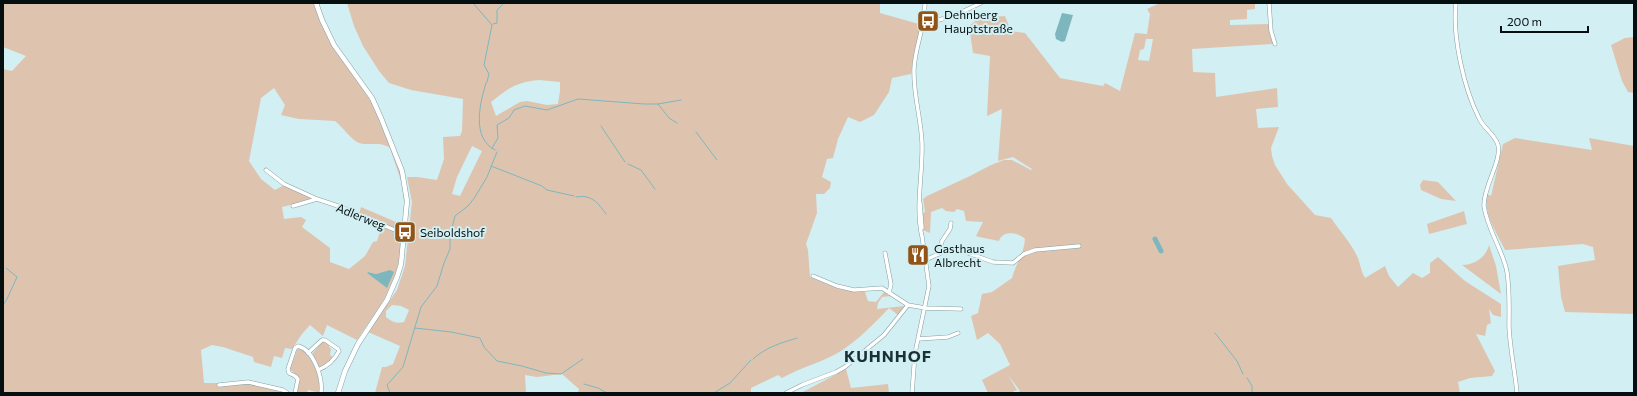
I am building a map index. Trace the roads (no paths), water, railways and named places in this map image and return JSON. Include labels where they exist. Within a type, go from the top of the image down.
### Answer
[{"type":"main road","points":[[316,3],[334,45],[372,98],[402,171],[407,201],[404,234],[397,277],[387,300],[371,322],[349,362],[338,393]]},
{"type":"street","points":[[912,393],[912,375],[929,286],[918,215],[922,140],[914,70],[924,24],[925,3]]},
{"type":"street","points":[[924,24],[953,16],[981,3]]},
{"type":"street","points":[[1269,3],[1271,31],[1275,44]]},
{"type":"street","points":[[1456,3],[1458,48],[1473,108],[1480,121],[1494,137],[1498,147],[1498,154],[1486,192],[1484,206],[1487,218],[1507,270],[1509,290],[1509,327],[1517,393]]},
{"type":"street","name":"Adlerweg","points":[[266,170],[284,184],[316,199],[341,207],[404,234]]},
{"type":"street","points":[[919,196],[922,237]]},
{"type":"street","points":[[293,206],[316,199]]},
{"type":"street","points":[[939,254],[942,241],[950,229],[951,223]]},
{"type":"street","points":[[925,260],[950,249],[957,249],[992,262],[1013,263],[1024,254],[1036,250],[1079,246]]},
{"type":"street","points":[[885,252],[891,284],[889,293]]},
{"type":"street","points":[[813,276],[843,287],[862,290],[882,288],[908,305],[925,308],[961,309]]},
{"type":"street","points":[[786,393],[845,367],[884,335],[908,305]]},
{"type":"street","points":[[918,338],[948,337],[958,333]]},
{"type":"street","points":[[308,353],[322,340],[325,340],[338,349],[339,351],[333,361],[327,367],[318,370]]},
{"type":"street","points":[[295,393],[298,379],[289,373],[288,369],[296,347],[301,346],[308,353],[318,370],[322,380],[321,393]]},
{"type":"street","points":[[219,385],[248,382],[260,384],[280,392],[287,393]]},
{"type":"water","points":[[1062,13],[1073,15],[1065,41],[1062,42],[1056,39],[1055,34]]},
{"type":"water","points":[[390,270],[394,272],[387,288],[367,273],[376,274]]},
{"type":"waterway","points":[[473,3],[492,25],[484,65],[489,74],[487,82]]},
{"type":"waterway","points":[[493,24],[497,23],[497,10],[504,3]]},
{"type":"waterway","points":[[486,83],[480,110],[480,129],[487,144],[495,150]]},
{"type":"waterway","points":[[492,148],[498,138],[497,125],[509,118],[514,110],[525,106],[547,110],[578,99],[644,104],[658,104],[681,100]]},
{"type":"waterway","points":[[658,104],[669,118],[677,123]]},
{"type":"waterway","points":[[601,126],[625,162]]},
{"type":"waterway","points":[[696,132],[717,160]]},
{"type":"waterway","points":[[450,236],[455,216],[468,206],[475,197],[487,177],[497,152]]},
{"type":"waterway","points":[[628,164],[641,170],[655,189]]},
{"type":"waterway","points":[[491,166],[542,186],[547,190],[574,196]]},
{"type":"waterway","points":[[576,197],[582,196],[594,200],[606,214]]},
{"type":"waterway","points":[[390,393],[387,385],[403,367],[421,307],[437,286],[450,249],[450,238]]},
{"type":"waterway","points":[[1155,239],[1161,251]]},
{"type":"waterway","points":[[3,305],[17,277],[6,268]]},
{"type":"waterway","points":[[415,328],[451,332],[480,338],[484,347],[497,361],[546,373],[561,374],[583,359]]},
{"type":"waterway","points":[[1215,333],[1237,361],[1243,374]]},
{"type":"waterway","points":[[753,359],[768,348],[797,338]]},
{"type":"waterway","points":[[714,393],[730,383],[751,360]]},
{"type":"waterway","points":[[1247,378],[1252,386],[1252,393]]},
{"type":"waterway","points":[[584,384],[598,388],[607,393]]},
{"type":"place","name":"Dehnberg Hauptstraße","points":[[928,21]]},
{"type":"place","name":"Seiboldshof","points":[[405,232]]},
{"type":"place","name":"Gasthaus Albrecht","points":[[918,255]]},
{"type":"district","name":"KUHNHOF","points":[[888,355]]}]
